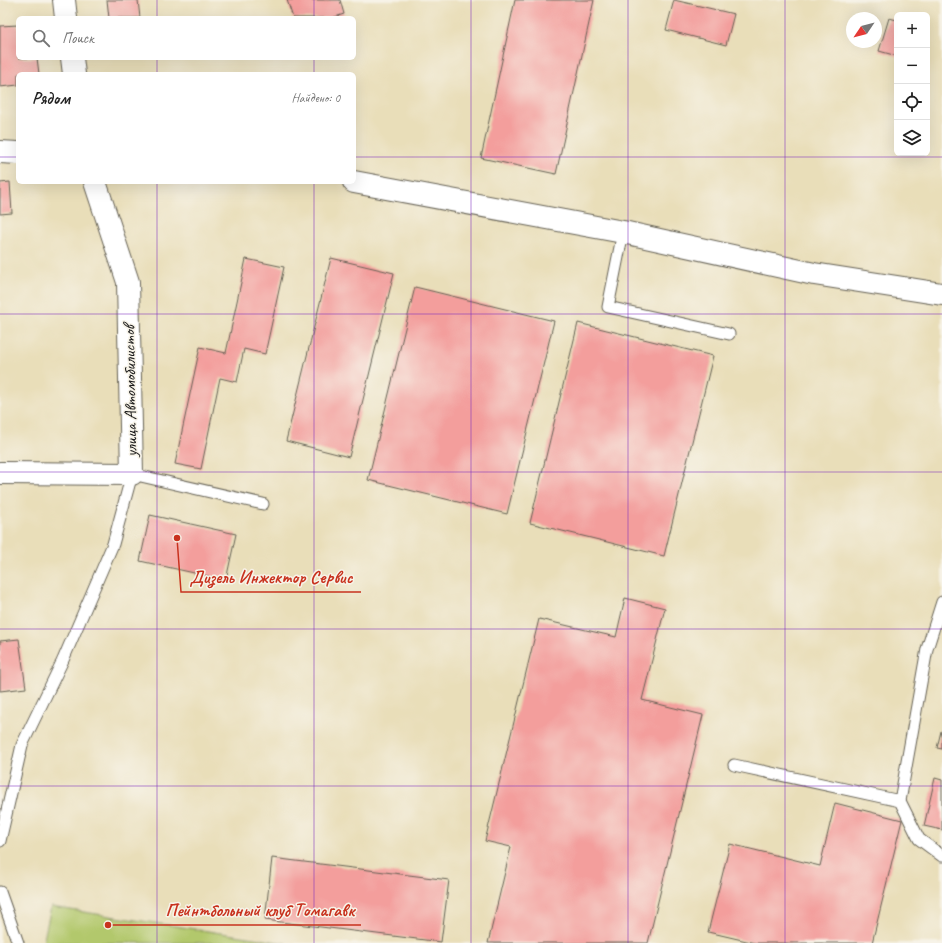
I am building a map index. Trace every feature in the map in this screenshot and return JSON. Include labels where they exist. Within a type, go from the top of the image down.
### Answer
[{"type":"street","points":[[64,0],[66,16]]},
{"type":"street","points":[[72,60],[74,72]]},
{"type":"street","points":[[0,152],[16,153]]},
{"type":"street","points":[[356,182],[623,232],[814,274],[942,294]]},
{"type":"street","name":"улица Автомобилистов","points":[[0,473],[132,474],[128,282],[96,184]]},
{"type":"lane","points":[[623,232],[608,307],[728,334]]},
{"type":"lane","points":[[0,841],[22,745],[63,660],[113,544],[132,474],[263,504]]},
{"type":"lane","points":[[942,602],[927,649],[900,800],[919,839],[942,856]]},
{"type":"lane","points":[[734,765],[900,800]]},
{"type":"lane","points":[[0,892],[18,943]]},
{"type":"green space","points":[[51,907],[286,943],[43,943]]},
{"type":"building","points":[[107,0],[138,0],[140,16],[109,16]]},
{"type":"building","points":[[287,0],[340,0],[344,14],[338,16],[292,16]]},
{"type":"building","points":[[515,0],[594,0],[556,174],[481,158]]},
{"type":"building","points":[[674,0],[734,14],[726,45],[666,30]]},
{"type":"building","points":[[889,18],[894,19],[894,55],[879,51],[880,48],[882,48],[882,41]]},
{"type":"building","points":[[16,25],[16,60],[37,60],[39,72],[16,72],[16,85],[0,87],[0,26]]},
{"type":"building","points":[[10,182],[12,213],[0,214],[0,183]]},
{"type":"building","points":[[331,258],[394,273],[349,457],[286,441]]},
{"type":"building","points":[[246,259],[284,267],[265,354],[244,349],[237,382],[220,378],[201,469],[175,464],[200,347],[226,353]]},
{"type":"building","points":[[415,287],[554,321],[507,514],[368,480]]},
{"type":"building","points":[[578,323],[713,356],[664,556],[530,523]]},
{"type":"building","points":[[150,515],[236,534],[226,580],[140,561]]},
{"type":"building","points":[[625,598],[665,608],[642,700],[703,715],[648,943],[488,943],[511,847],[485,841],[539,619],[616,637]]},
{"type":"building","points":[[19,639],[26,688],[0,691],[0,641]]},
{"type":"building","points":[[942,731],[942,749],[937,748]]},
{"type":"building","points":[[935,778],[942,780],[942,830],[924,826]]},
{"type":"building","points":[[835,803],[902,820],[872,943],[755,943],[708,932],[730,844],[820,866]]},
{"type":"building","points":[[272,858],[449,880],[441,942],[265,920]]},
{"type":"place","name":"Дизель Инжектор Сервис","points":[[177,538]]},
{"type":"place","name":"Пейнтбольный клуб Томагавк","points":[[108,925]]}]
